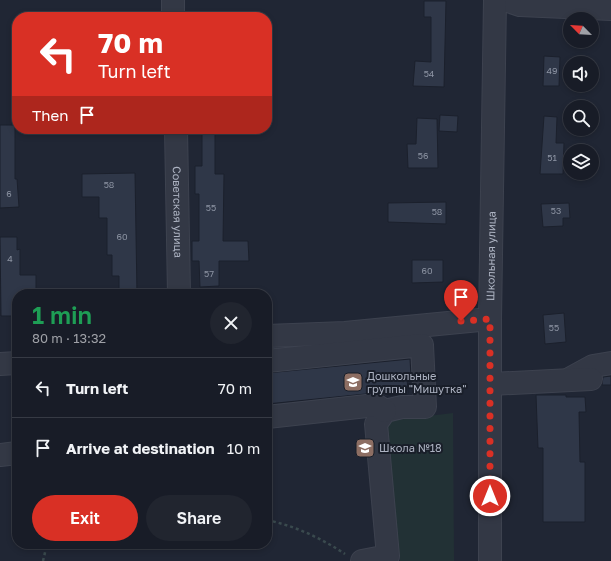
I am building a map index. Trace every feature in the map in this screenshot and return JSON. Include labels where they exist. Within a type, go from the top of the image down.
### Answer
[{"type":"street","points":[[173,0],[173,12]]},
{"type":"street","name":"Школьная улица","points":[[490,561],[490,319],[495,0]]},
{"type":"street","points":[[505,0],[520,4],[611,9]]},
{"type":"street","name":"Советская улица","points":[[176,134],[179,289]]},
{"type":"street","points":[[272,336],[345,332],[490,319]]},
{"type":"street","points":[[272,360],[422,345],[425,407],[402,407],[385,411],[376,424],[388,556],[356,559]]},
{"type":"street","points":[[0,364],[12,363]]},
{"type":"street","points":[[568,379],[593,366],[611,363]]},
{"type":"street","points":[[491,384],[591,379]]},
{"type":"street","points":[[272,415],[376,405],[385,411]]},
{"type":"street","points":[[0,455],[12,454]]},
{"type":"path","points":[[272,521],[280,522],[322,539],[356,559]]},
{"type":"path","points":[[43,561],[46,549]]},
{"type":"shaded area","points":[[453,413],[454,561],[400,561],[387,421]]},
{"type":"building","points":[[424,1],[446,1],[444,87],[413,86],[415,61],[431,62],[431,17],[424,17]]},
{"type":"building","points":[[544,56],[560,57],[559,86],[543,86]]},
{"type":"building","points":[[440,115],[458,116],[457,132],[439,131]]},
{"type":"building","points":[[544,116],[557,117],[556,143],[564,143],[563,174],[540,174]]},
{"type":"building","points":[[417,118],[437,119],[438,168],[408,168],[407,144],[416,144]]},
{"type":"building","points":[[0,125],[12,125],[12,134],[15,134],[15,179],[17,179],[19,207],[0,208]]},
{"type":"building","points":[[202,134],[215,134],[215,174],[224,174],[223,241],[248,241],[249,261],[219,261],[219,286],[200,287],[199,261],[192,261],[192,241],[199,241],[199,194],[195,194],[195,166],[202,166]]},
{"type":"building","points":[[135,173],[137,289],[119,289],[119,276],[112,276],[112,255],[107,255],[107,218],[99,218],[99,197],[82,197],[82,174]]},
{"type":"building","points":[[446,202],[446,224],[388,222],[388,203]]},
{"type":"building","points":[[569,203],[570,218],[563,218],[563,226],[543,227],[541,204]]},
{"type":"building","points":[[0,237],[17,237],[17,250],[20,249],[20,275],[36,275],[36,289],[12,289],[12,316],[1,316]]},
{"type":"building","points":[[412,260],[443,260],[443,282],[412,283]]},
{"type":"building","points":[[564,313],[566,342],[545,344],[543,315]]},
{"type":"building","name":"Дошкольные группы \"Мишутка\"","points":[[410,359],[411,377],[407,377],[408,394],[385,396],[375,393],[272,403],[272,373]]},
{"type":"building","points":[[611,376],[611,385],[602,385],[603,377]]},
{"type":"building","points":[[536,395],[566,395],[566,397],[585,397],[586,412],[579,412],[580,462],[585,462],[585,522],[543,522],[543,448],[538,448]]},
{"type":"place","name":"Дошкольные группы \"Мишутка\"","points":[[353,382]]},
{"type":"place","name":"Школа №18","points":[[365,448]]},
{"type":"route","points":[[461,321],[490,319],[490,496]]}]
